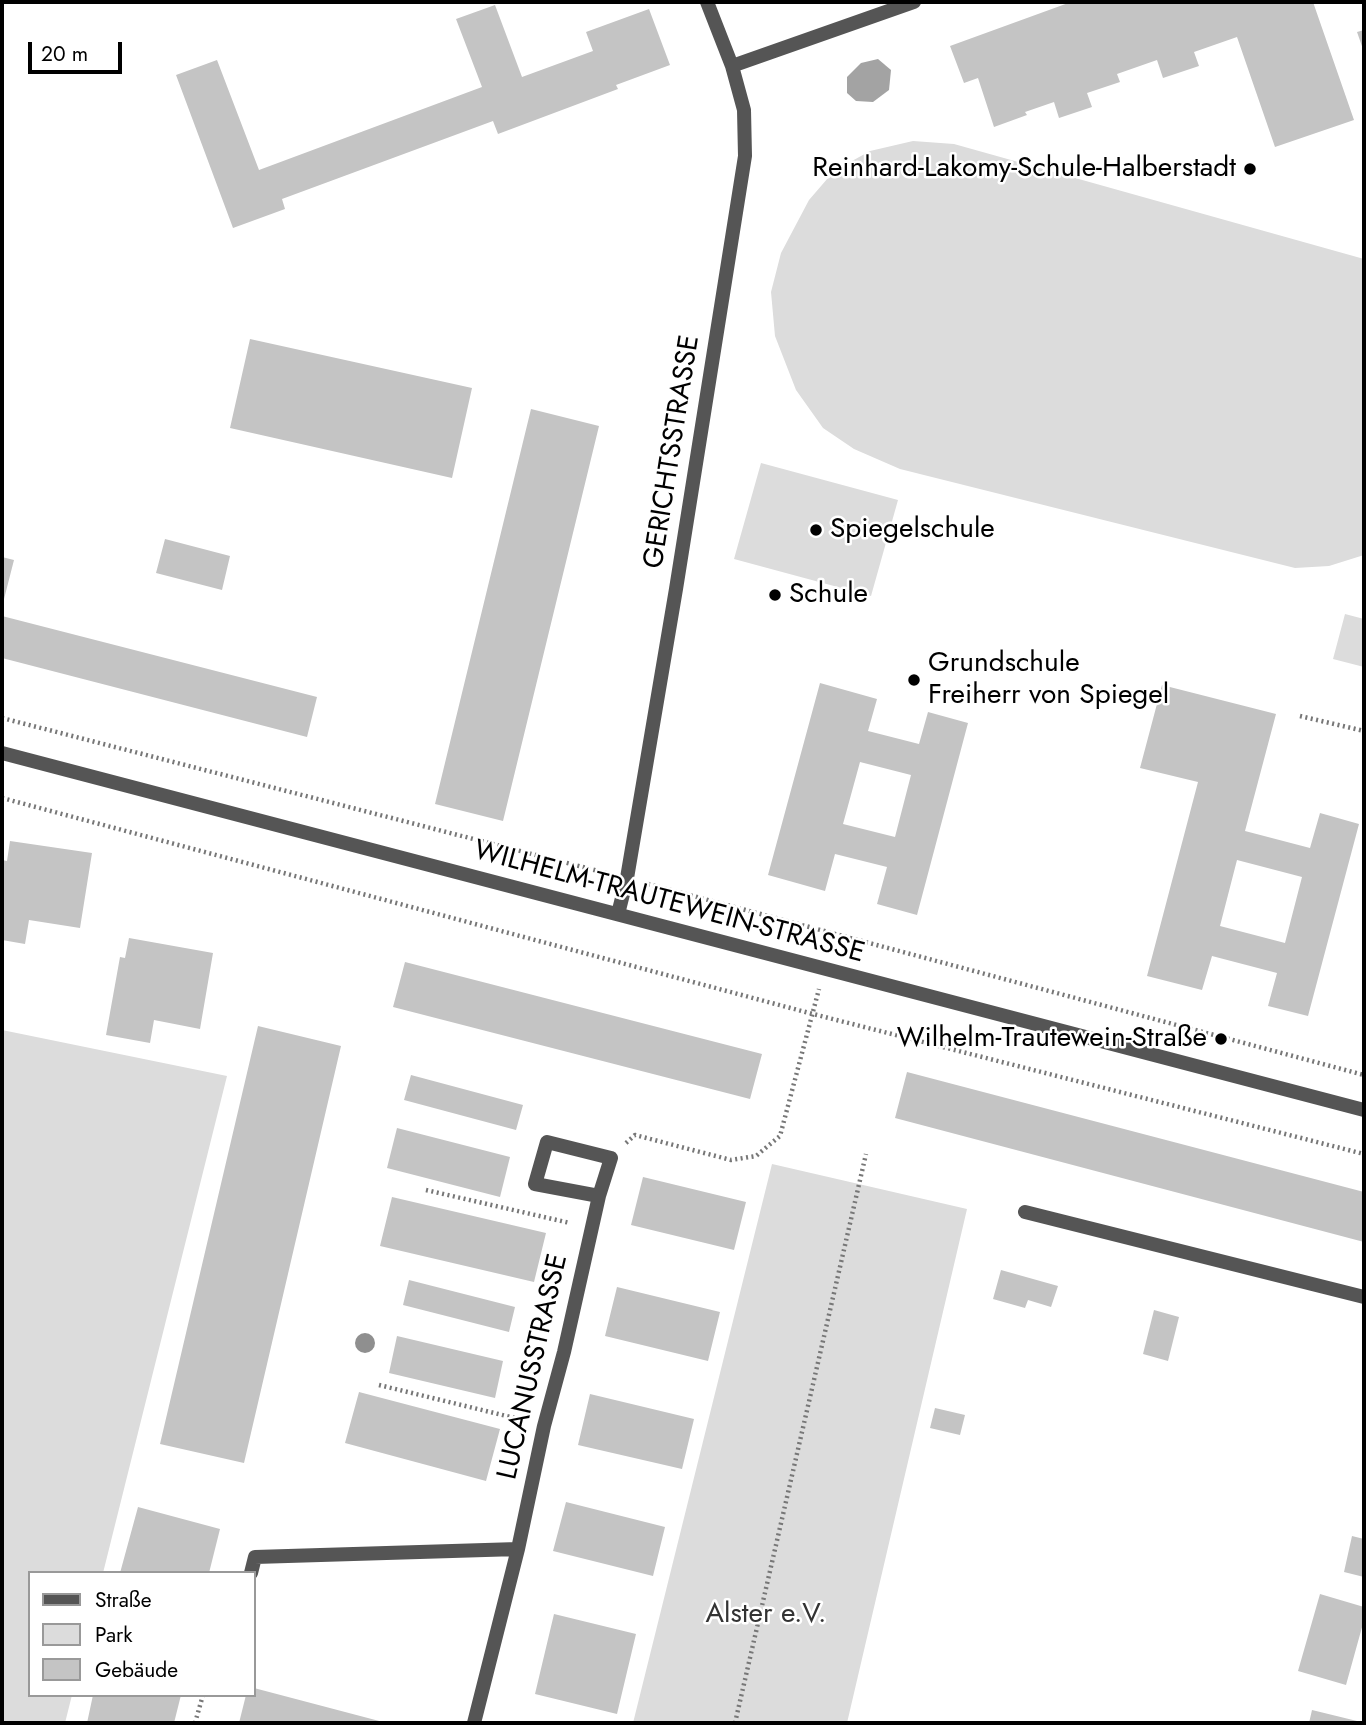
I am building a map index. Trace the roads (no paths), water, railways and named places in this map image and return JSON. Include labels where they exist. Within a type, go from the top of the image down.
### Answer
[{"type":"street","name":"GERICHTSSTRASSE","points":[[618,914],[627,878],[745,156],[744,110],[732,66],[707,2]]},
{"type":"street","points":[[732,66],[914,2]]},
{"type":"street","name":"WILHELM-TRAUTEWEIN-STRASSE","points":[[2,753],[1364,1110]]},
{"type":"street","name":"LUCANUSSTRASSE","points":[[474,1723],[518,1549],[544,1426],[564,1352],[599,1196],[611,1158],[547,1142],[535,1184],[599,1196]]},
{"type":"street","points":[[1026,1212],[1364,1297]]},
{"type":"street","points":[[252,1571],[255,1557],[518,1549]]},
{"type":"place","name":"Reinhard-Lakomy-Schule-Halberstadt","points":[[1250,169]]},
{"type":"place","name":"Spiegelschule","points":[[816,530]]},
{"type":"place","name":"Schule","points":[[775,595]]},
{"type":"place","name":"Grundschule Freiherr von Spiegel","points":[[914,680]]},
{"type":"place","name":"Wilhelm-Trautewein-Straße","points":[[1221,1039]]},
{"type":"park label","name":"Alster e.V.","points":[[766,1615]]}]
